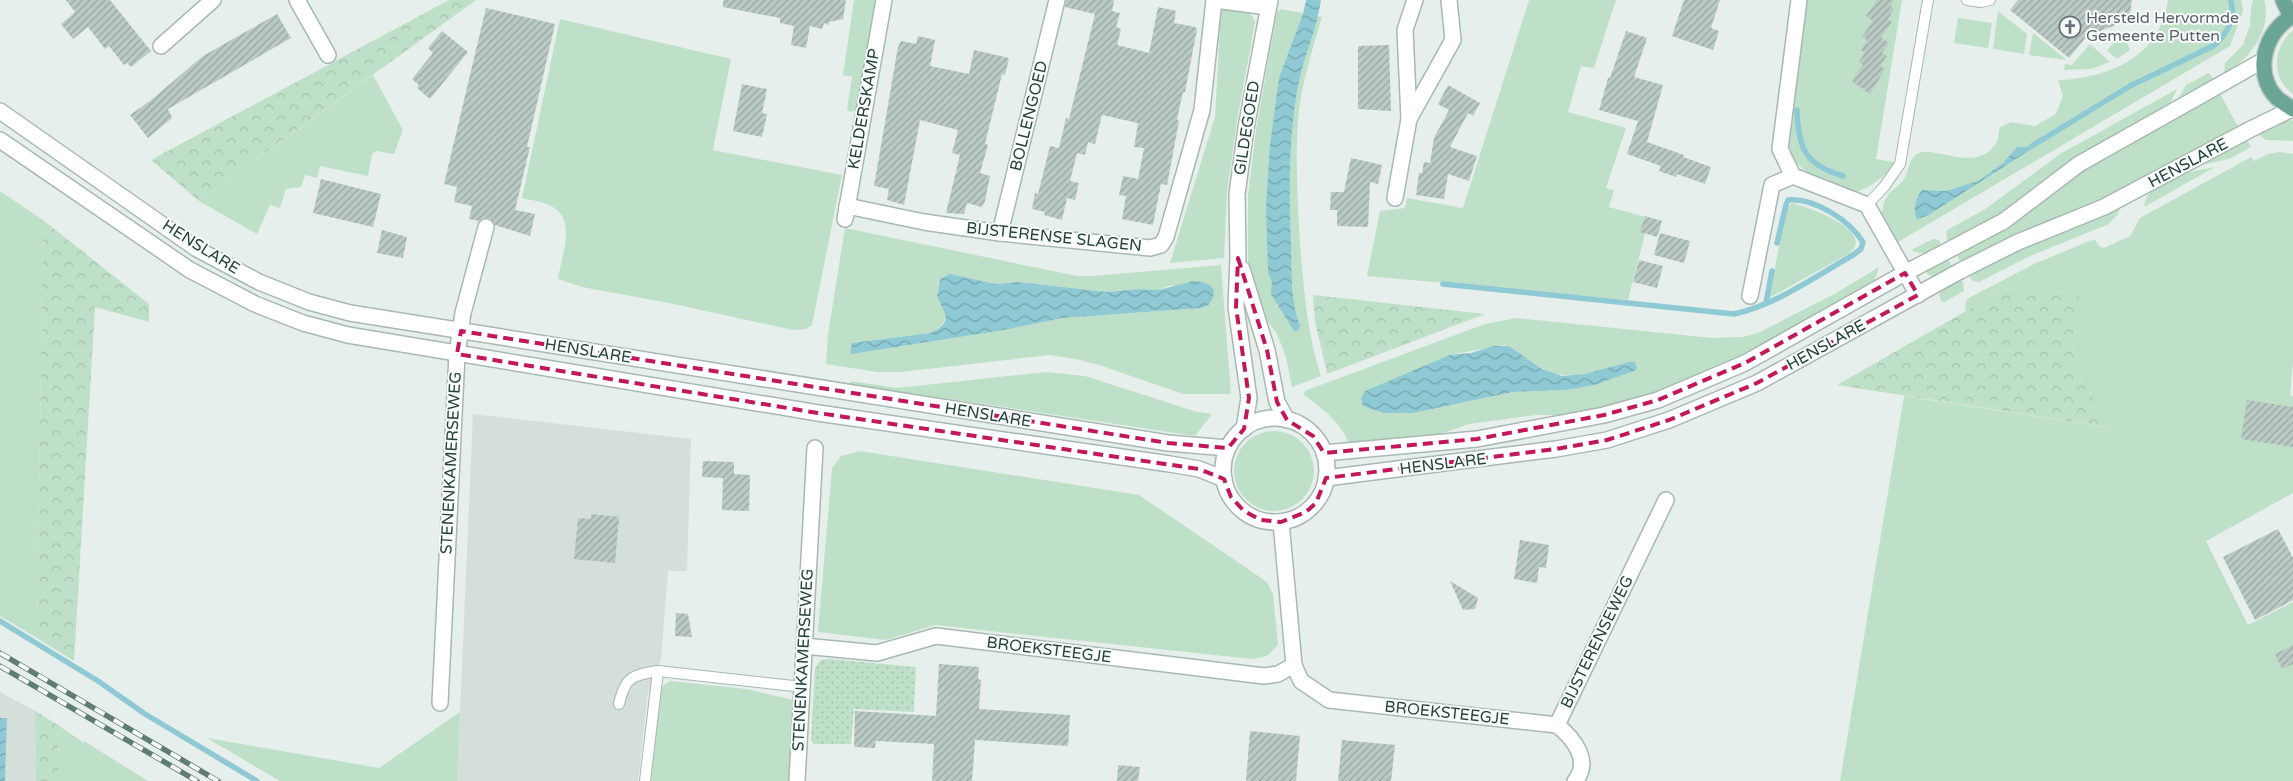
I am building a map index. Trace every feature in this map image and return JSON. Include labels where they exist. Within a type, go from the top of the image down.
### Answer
[{"type":"main road","points":[[2283,0],[2292,16],[2277,27],[2267,42],[2264,60],[2266,80],[2276,97],[2293,109]]},
{"type":"street","points":[[161,46],[213,0]]},
{"type":"street","points":[[296,0],[328,54]]},
{"type":"street","name":"KELDERSKAMP","points":[[846,212],[884,0]]},
{"type":"street","name":"BOLLENGOED","points":[[1000,233],[1057,0]]},
{"type":"street","points":[[1215,0],[1269,4]]},
{"type":"street","name":"BIJSTERENSE SLAGEN","points":[[846,212],[1000,233],[1150,248],[1161,245],[1166,237],[1202,110],[1215,0]]},
{"type":"street","points":[[1395,198],[1409,119],[1404,30],[1415,0]]},
{"type":"street","points":[[1409,119],[1453,40],[1449,0]]},
{"type":"street","points":[[1799,0],[1780,149],[1793,176],[1867,206],[1918,295]]},
{"type":"street","name":"GILDEGOED","points":[[1244,429],[1249,398],[1236,307],[1238,185],[1246,128],[1269,4]]},
{"type":"street","name":"HENSLARE","points":[[1324,453],[1477,439],[1604,415],[1658,400],[1745,363],[1905,273],[2004,221],[2079,164],[2264,60]]},
{"type":"street","name":"HENSLARE","points":[[1326,478],[1488,458],[1607,440],[1669,420],[1757,383],[2018,242],[2104,207],[2251,129],[2293,109]]},
{"type":"street","name":"HENSLARE","points":[[0,111],[198,249],[259,282],[309,302],[350,313],[461,331],[1168,443],[1228,448]]},
{"type":"street","name":"HENSLARE","points":[[0,140],[190,270],[254,304],[303,323],[348,335],[818,413],[1170,464],[1199,469],[1224,479]]},
{"type":"street","points":[[1750,296],[1772,186],[1793,176]]},
{"type":"street","name":"STENENKAMERSEWEG","points":[[440,702],[457,354],[463,313],[486,227]]},
{"type":"street","name":"GILDEGOED","points":[[1238,258],[1267,350],[1277,402],[1288,420]]},
{"type":"street","points":[[1267,419],[1288,420],[1313,436],[1324,453],[1326,478],[1316,502],[1306,512],[1294,519],[1281,522],[1261,520],[1244,512],[1231,497],[1224,479],[1228,448],[1244,429],[1259,421],[1267,419]]},
{"type":"street","name":"STENENKAMERSEWEG","points":[[797,781],[815,448]]},
{"type":"street","name":"BIJSTERENSEWEG","points":[[1576,781],[1581,770],[1582,759],[1578,748],[1557,725],[1666,500]]},
{"type":"street","name":"BROEKSTEEGJE","points":[[1281,522],[1294,665],[1302,681],[1329,700],[1557,725]]},
{"type":"street","name":"BROEKSTEEGJE","points":[[804,646],[877,653],[936,636],[1264,676],[1278,674],[1294,665]]},
{"type":"lane","points":[[1867,206],[1884,187],[1900,164],[1928,0]]},
{"type":"lane","points":[[1967,0],[1981,2],[1990,0]]},
{"type":"lane","points":[[619,704],[623,686],[636,674],[658,671],[803,687]]},
{"type":"lane","points":[[645,781],[658,671]]},
{"type":"highlighted area","points":[[1238,258],[1267,350],[1277,402],[1287,420],[1313,436],[1324,453],[1477,439],[1604,415],[1658,400],[1745,363],[1905,273],[1918,295],[1757,383],[1669,420],[1607,440],[1556,449],[1326,478],[1316,503],[1306,512],[1281,522],[1261,520],[1244,511],[1231,497],[1224,479],[1199,469],[818,413],[457,354],[461,331],[1168,443],[1228,448],[1244,429],[1249,398],[1236,307]]},
{"type":"shaded area","points":[[473,414],[691,439],[687,571],[668,571],[661,660],[648,692],[638,781],[457,781]]},
{"type":"shaded area","points":[[0,692],[35,711],[36,781],[0,781]]},
{"type":"green space","points":[[449,0],[476,0],[199,201],[151,160]]},
{"type":"green space","points":[[854,0],[877,0],[857,110],[850,112],[847,109],[852,77],[843,75]]},
{"type":"green space","points":[[1529,0],[1616,0],[1594,68],[1581,66],[1568,112],[1626,128],[1606,188],[1614,190],[1609,207],[1649,218],[1628,300],[1367,276],[1380,211],[1405,208],[1407,198],[1463,208]]},
{"type":"green space","points":[[1805,0],[1902,0],[1876,159],[1894,162],[1891,169],[1879,179],[1858,191],[1843,190],[1807,172],[1796,161],[1789,145],[1787,134]]},
{"type":"green space","points":[[2168,0],[2241,0],[2243,11],[2230,46],[1898,242],[1888,233],[1882,214],[1885,201],[1906,176],[1915,155],[1927,152],[1970,158],[1984,155],[1995,145],[2000,127],[2011,122],[2035,126],[2056,114],[2063,96],[2058,80],[2096,75],[2130,61],[2155,36],[2163,20]]},
{"type":"green space","points":[[2253,0],[2264,0],[2266,11],[2262,33],[2257,43],[2242,61],[2224,74],[2225,63],[2243,45],[2250,25]]},
{"type":"green space","points":[[1232,8],[1250,12],[1255,22],[1237,121],[1227,192],[1224,258],[1170,263],[1215,117],[1220,27],[1218,14],[1224,9]]},
{"type":"green space","points":[[1281,9],[1322,17],[1307,68],[1302,94],[1298,120],[1297,154],[1297,188],[1304,287],[1310,332],[1321,376],[1292,387],[1286,357],[1277,334],[1264,316],[1248,262],[1248,196],[1256,130],[1277,12]]},
{"type":"green space","points":[[1998,11],[2027,34],[2024,54],[1993,49]]},
{"type":"green space","points":[[1958,18],[1992,23],[1988,48],[1954,43]]},
{"type":"green space","points":[[560,19],[731,59],[713,150],[842,175],[812,325],[806,329],[793,330],[669,303],[582,287],[558,279],[566,237],[566,227],[563,218],[558,211],[549,205],[522,198]]},
{"type":"green space","points":[[2293,30],[2293,94],[2280,79],[2277,62],[2281,45]]},
{"type":"green space","points":[[2033,33],[2067,60],[2029,55]]},
{"type":"green space","points":[[2125,39],[2130,50],[2117,59],[2107,51],[2112,44]]},
{"type":"green space","points":[[2090,44],[2110,62],[2091,69],[2064,70],[2065,64],[2072,65]]},
{"type":"green space","points":[[2209,73],[2215,82],[2176,103],[2186,85]]},
{"type":"green space","points":[[373,75],[403,130],[394,154],[376,151],[372,154],[368,176],[320,166],[317,178],[305,175],[301,187],[286,189],[280,208],[270,205],[257,234],[199,201]]},
{"type":"green space","points":[[2177,89],[2170,104],[2037,187],[1998,216],[1949,244],[1946,235],[1947,230],[1984,210],[2060,154]]},
{"type":"green space","points":[[2219,92],[2238,127],[2120,193],[1961,264],[1956,253],[2076,173]]},
{"type":"green space","points":[[2293,120],[2293,141],[2266,140],[2257,133],[2284,121]]},
{"type":"green space","points":[[2244,136],[2251,147],[2229,159],[2188,168]]},
{"type":"green space","points":[[2279,152],[2293,154],[2293,363],[2290,395],[2293,396],[2293,493],[2206,541],[2248,625],[2293,602],[2293,781],[1840,781],[1904,396],[2112,428],[2072,365],[2079,294],[2006,288],[1966,311],[1965,304],[1967,299],[2034,264],[2089,241],[2095,240],[2099,246],[2104,248],[2130,236],[2140,218],[2251,157],[2254,161],[2268,154]]},
{"type":"green space","points":[[2215,167],[2146,206],[2144,205],[2148,196],[2163,182],[2184,174]]},
{"type":"green space","points":[[0,191],[43,220],[37,638],[0,616]]},
{"type":"green space","points":[[1792,203],[1825,215],[1838,222],[1855,237],[1855,246],[1848,254],[1769,298],[1786,210]]},
{"type":"green space","points":[[2121,205],[2118,214],[2109,224],[2028,257],[1979,282],[1973,281],[1968,275],[2004,255]]},
{"type":"green space","points":[[43,220],[149,304],[149,322],[95,307],[74,661],[37,638]]},
{"type":"green space","points":[[845,228],[1077,276],[1221,265],[1231,394],[1183,394],[1102,366],[1050,355],[900,372],[877,372],[826,364],[828,334]],"holes":[[[939,279],[995,284],[1019,282],[1107,292],[1138,289],[1159,290],[1171,285],[1213,298],[1208,306],[1201,308],[1063,318],[1004,330],[852,354],[852,343],[930,333],[941,326],[944,322],[945,312],[937,296]]]},
{"type":"green space","points":[[1933,239],[1939,240],[1942,247],[1923,253],[1911,250]]},
{"type":"green space","points":[[1947,258],[1953,267],[1932,276],[1927,274],[1927,269]]},
{"type":"green space","points":[[1879,267],[1875,279],[1865,288],[1748,354],[1674,386],[1625,403],[1573,415],[1535,415],[1469,424],[1428,438],[1350,446],[1342,429],[1324,410],[1303,394],[1307,390],[1485,324],[1516,318],[1712,338],[1743,337],[1758,333],[1838,292]],"holes":[[[1504,345],[1509,346],[1533,363],[1552,373],[1563,375],[1585,374],[1629,362],[1634,371],[1595,385],[1566,390],[1513,392],[1413,413],[1450,355]]]},
{"type":"green space","points":[[1959,280],[1963,282],[1964,291],[1944,302],[1941,301],[1939,295],[1942,289]]},
{"type":"green space","points":[[2006,288],[2080,294],[2072,365],[2113,428],[1837,385]]},
{"type":"green space","points":[[1313,295],[1485,314],[1327,374],[1315,321]]},
{"type":"green space","points":[[1047,372],[1085,376],[1197,412],[1212,414],[1195,436],[850,384],[851,381],[896,388]]},
{"type":"green space","points":[[1274,431],[1289,434],[1302,443],[1311,456],[1314,471],[1311,486],[1302,499],[1289,508],[1274,511],[1259,508],[1246,499],[1237,486],[1234,471],[1237,456],[1246,443],[1259,434]]},
{"type":"green space","points":[[860,451],[1139,495],[1267,582],[1273,594],[1278,645],[1267,656],[1252,659],[935,625],[886,640],[818,632],[832,468],[841,456]]},
{"type":"green space","points":[[830,659],[916,667],[914,712],[854,709],[851,744],[814,744],[811,740],[815,668],[821,660]]},
{"type":"green space","points":[[670,681],[746,689],[794,700],[790,781],[650,781],[658,695],[664,685]]},
{"type":"green space","points":[[35,711],[58,725],[59,781],[36,781]]},
{"type":"green space","points":[[460,712],[457,781],[280,781],[207,738],[379,768]]},
{"type":"green space","points":[[58,725],[84,743],[84,741],[148,781],[59,781]]},
{"type":"water","points":[[1306,0],[1321,0],[1317,21],[1299,81],[1291,143],[1292,287],[1300,326],[1298,331],[1294,331],[1271,294],[1272,282],[1268,272],[1266,206],[1270,145],[1279,78],[1303,14]]},
{"type":"water","points":[[2031,145],[2033,148],[1927,216],[1917,219],[1915,204],[1922,190],[1946,191],[1978,181],[2003,163],[2017,147]]},
{"type":"water","points":[[950,274],[995,284],[1019,282],[1107,292],[1138,289],[1159,290],[1193,281],[1210,285],[1214,290],[1213,298],[1208,306],[1201,308],[1063,318],[1004,330],[852,354],[850,352],[852,343],[930,333],[938,329],[943,325],[946,317],[937,296],[940,279]]},
{"type":"water","points":[[1494,346],[1509,346],[1542,369],[1562,376],[1585,374],[1629,362],[1635,362],[1637,368],[1634,371],[1595,385],[1566,390],[1513,392],[1413,413],[1383,413],[1363,406],[1361,398],[1365,391],[1450,355],[1471,353]]},
{"type":"water","points":[[0,718],[7,718],[5,781],[0,781]]},
{"type":"building","points":[[66,0],[110,0],[151,51],[131,67],[127,63],[124,65],[109,46],[105,49],[88,27],[73,39],[61,24],[75,12]]},
{"type":"building","points":[[723,0],[846,0],[843,19],[829,22],[829,25],[824,23],[822,29],[810,26],[806,48],[791,45],[794,26],[780,23],[780,18],[723,7]]},
{"type":"building","points":[[1066,0],[1114,0],[1112,11],[1120,13],[1116,27],[1121,29],[1117,45],[1149,53],[1158,7],[1176,11],[1174,23],[1197,29],[1185,92],[1183,92],[1177,120],[1179,121],[1167,185],[1161,184],[1153,225],[1122,219],[1126,196],[1119,195],[1123,176],[1138,179],[1144,148],[1134,147],[1138,123],[1102,115],[1095,144],[1088,142],[1085,155],[1077,153],[1070,181],[1079,183],[1075,200],[1067,198],[1062,220],[1044,215],[1045,212],[1032,209],[1035,193],[1038,194],[1050,146],[1059,148],[1066,118],[1069,119],[1095,14],[1065,7]]},
{"type":"building","points":[[1684,0],[1720,0],[1711,28],[1719,31],[1713,50],[1672,36]]},
{"type":"building","points":[[1877,0],[1894,0],[1890,6],[1894,9],[1888,19],[1892,22],[1881,38],[1889,43],[1882,53],[1887,56],[1880,66],[1885,69],[1870,94],[1852,81],[1863,65],[1859,62],[1865,53],[1861,50],[1867,40],[1862,37],[1873,21],[1866,16]]},
{"type":"building","name":"Hersteld Hervormde Gemeente Putten","points":[[2018,0],[2132,0],[2129,20],[2087,36],[2069,58],[2010,10]]},
{"type":"building","points":[[486,8],[555,24],[527,147],[530,147],[515,210],[535,214],[530,236],[495,225],[489,218],[483,218],[479,221],[469,219],[472,206],[454,202],[457,187],[444,184]]},
{"type":"building","points":[[277,14],[291,38],[168,109],[172,118],[148,138],[130,115],[150,101],[203,56]]},
{"type":"building","points":[[442,31],[468,52],[430,99],[417,88],[419,85],[412,79],[433,53],[428,48]]},
{"type":"building","points":[[1626,31],[1647,38],[1634,77],[1663,85],[1647,142],[1711,167],[1705,184],[1677,174],[1676,177],[1659,171],[1661,166],[1627,154],[1638,121],[1599,110],[1608,78],[1610,78]]},
{"type":"building","points":[[918,36],[935,40],[930,66],[969,74],[974,50],[1009,58],[1005,75],[1002,74],[985,144],[988,145],[980,173],[990,176],[985,201],[982,207],[967,203],[964,214],[946,213],[960,155],[952,153],[958,130],[920,120],[904,205],[887,200],[889,189],[874,186],[898,47],[901,41],[916,44]]},
{"type":"building","points":[[1389,45],[1391,111],[1358,109],[1358,46]]},
{"type":"building","points":[[742,84],[767,89],[762,113],[767,114],[762,137],[733,131]]},
{"type":"building","points":[[1448,85],[1480,103],[1473,116],[1468,113],[1450,147],[1477,156],[1469,181],[1448,174],[1444,199],[1416,195],[1419,173],[1422,173],[1424,162],[1430,163],[1434,138],[1449,110],[1438,104]]},
{"type":"building","points":[[1351,158],[1382,165],[1378,184],[1370,182],[1368,227],[1337,226],[1337,210],[1330,210],[1331,192],[1344,192]]},
{"type":"building","points":[[321,179],[381,194],[373,227],[313,213]]},
{"type":"building","points":[[1645,216],[1662,221],[1657,237],[1640,232]]},
{"type":"building","points":[[382,230],[407,237],[403,258],[377,253]]},
{"type":"building","points":[[1660,233],[1690,241],[1684,263],[1654,255]]},
{"type":"building","points":[[1639,260],[1663,266],[1657,288],[1633,282]]},
{"type":"building","points":[[2247,400],[2293,407],[2293,447],[2241,439]]},
{"type":"building","points":[[703,461],[734,462],[734,474],[750,475],[749,511],[722,510],[723,478],[702,477]]},
{"type":"building","points":[[591,514],[619,517],[615,563],[574,559],[578,518],[591,519]]},
{"type":"building","points":[[2278,529],[2293,558],[2293,600],[2255,620],[2223,557]]},
{"type":"building","points":[[1520,540],[1549,545],[1546,568],[1539,567],[1537,583],[1514,579]]},
{"type":"building","points":[[1450,581],[1478,598],[1475,609],[1463,610]]},
{"type":"building","points":[[676,613],[688,614],[692,637],[675,636]]},
{"type":"building","points":[[2293,645],[2293,664],[2282,669],[2275,654]]},
{"type":"building","points":[[939,664],[979,667],[978,679],[981,680],[979,709],[1070,715],[1068,746],[975,740],[972,781],[932,781],[934,744],[876,741],[875,748],[854,747],[855,711],[936,716]]},
{"type":"building","points":[[1250,731],[1300,736],[1296,781],[1246,781]]},
{"type":"building","points":[[1342,740],[1395,745],[1391,781],[1338,781]]},
{"type":"building","points":[[1118,765],[1140,767],[1138,781],[1117,781]]},
{"type":"waterway","points":[[2032,146],[2130,86],[2215,45],[2224,35],[2230,24],[2232,13],[2231,0]]},
{"type":"waterway","points":[[1797,110],[1799,135],[1806,153],[1820,166],[1830,172],[1843,176]]},
{"type":"waterway","points":[[1443,284],[1734,314],[1765,304],[1795,289],[1853,255],[1861,249],[1863,242],[1849,226],[1830,212],[1809,203],[1788,200],[1777,243]]},
{"type":"waterway","points":[[1766,303],[1772,271]]},
{"type":"waterway","points":[[0,621],[98,681],[145,714],[257,781]]},
{"type":"railway","points":[[0,653],[218,781]]},
{"type":"railway","points":[[0,666],[197,781]]},
{"type":"place","name":"Hersteld Hervormde Gemeente Putten","points":[[2070,27]]}]
